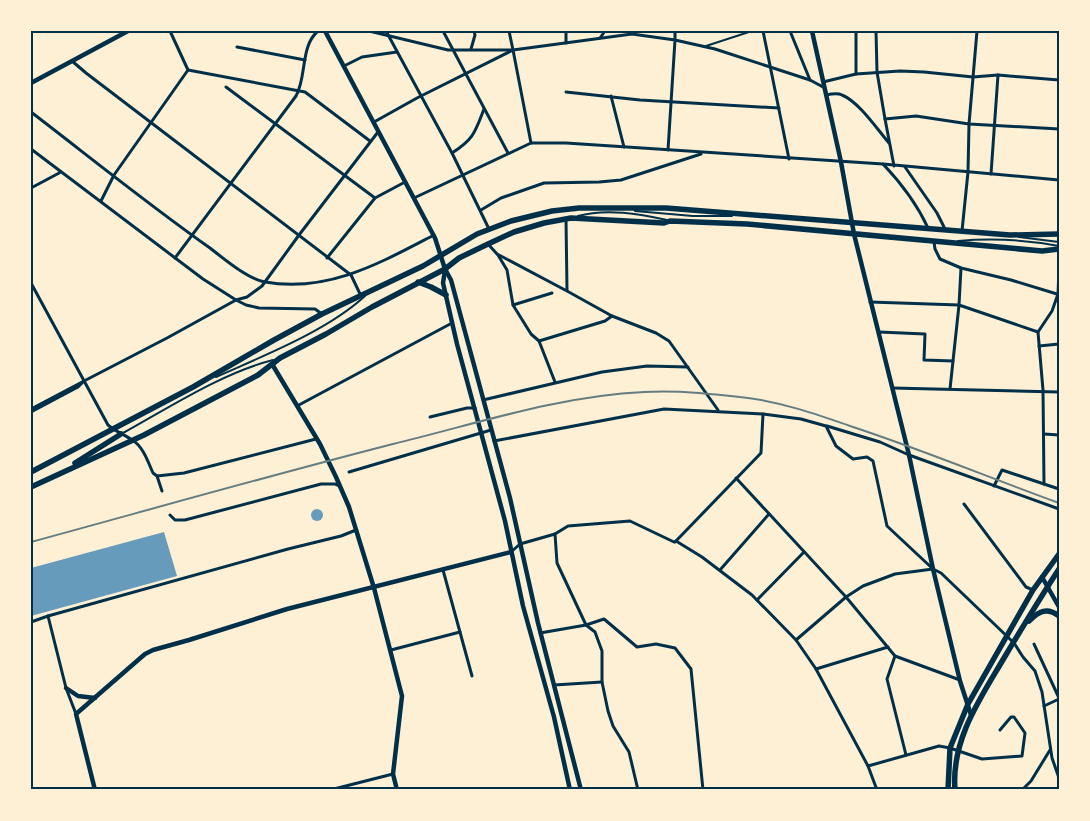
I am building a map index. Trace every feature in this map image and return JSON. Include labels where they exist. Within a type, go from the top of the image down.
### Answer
[{"type":"main road","points":[[31,472],[200,384],[322,314],[423,266],[489,229],[511,221],[552,211],[610,207],[714,210],[754,215],[1010,235],[1059,234]]},
{"type":"main road","points":[[31,487],[133,440],[258,375],[280,358],[445,269],[459,258],[514,232],[544,222],[568,218],[664,223],[670,221],[746,224],[1042,250],[1059,248]]},
{"type":"main road","points":[[418,282],[446,295]]},
{"type":"main road","points":[[61,473],[121,434]]},
{"type":"main road","points":[[948,790],[950,748],[968,704],[1033,590],[1059,554]]},
{"type":"main road","points":[[955,790],[958,751],[971,715],[1019,632],[1059,569]]},
{"type":"main road","points":[[1019,632],[1040,611],[1052,612],[1059,616]]},
{"type":"street","points":[[31,83],[128,31]]},
{"type":"street","points":[[170,31],[188,70]]},
{"type":"street","points":[[175,258],[299,90],[308,47],[313,35],[318,31]]},
{"type":"street","points":[[325,31],[434,235],[445,269],[451,280],[510,498],[540,633],[581,790]]},
{"type":"street","points":[[369,31],[387,33],[448,50],[513,50],[632,34],[704,46],[823,84],[856,74],[877,72],[924,72],[973,77],[998,75],[1059,80]]},
{"type":"street","points":[[444,31],[508,153]]},
{"type":"street","points":[[471,49],[475,35],[474,31]]},
{"type":"street","points":[[509,31],[531,143]]},
{"type":"street","points":[[566,31],[566,43]]},
{"type":"street","points":[[600,38],[605,31]]},
{"type":"street","points":[[668,150],[675,31]]},
{"type":"street","points":[[763,31],[790,159]]},
{"type":"street","points":[[790,31],[810,80]]},
{"type":"street","points":[[812,31],[841,162],[854,234],[908,455],[933,569],[960,680],[971,715]]},
{"type":"street","points":[[856,31],[856,74]]},
{"type":"street","points":[[876,31],[877,72],[894,166]]},
{"type":"street","points":[[962,231],[968,172],[969,124],[977,31]]},
{"type":"street","points":[[1052,31],[1059,32]]},
{"type":"street","points":[[387,33],[463,174],[489,229]]},
{"type":"street","points":[[237,47],[305,60]]},
{"type":"street","points":[[374,122],[465,73],[513,50]]},
{"type":"street","points":[[344,66],[362,57],[397,52]]},
{"type":"street","points":[[71,60],[150,123],[351,275],[361,296]]},
{"type":"street","points":[[188,70],[306,92],[370,142]]},
{"type":"street","points":[[102,201],[114,175],[188,70]]},
{"type":"street","points":[[991,174],[998,75]]},
{"type":"street","points":[[226,87],[375,198]]},
{"type":"street","points":[[566,92],[671,102],[778,108]]},
{"type":"street","points":[[825,95],[840,94],[849,99],[861,110],[889,144]]},
{"type":"street","points":[[611,96],[624,147]]},
{"type":"street","points":[[452,153],[467,143],[473,136],[484,109]]},
{"type":"street","points":[[31,112],[192,236],[247,274],[266,282],[294,284],[317,282],[351,275],[380,263],[434,235]]},
{"type":"street","points":[[885,119],[916,116],[969,124],[1059,129]]},
{"type":"street","points":[[31,411],[236,300],[247,297],[266,282],[299,235],[378,132]]},
{"type":"street","points":[[414,198],[531,143],[566,143],[883,164],[1059,180]]},
{"type":"street","points":[[31,148],[102,201],[143,235],[203,279],[236,300],[259,308],[315,309],[322,314]]},
{"type":"street","points":[[480,210],[501,198],[544,183],[621,180],[704,153]]},
{"type":"street","points":[[883,164],[900,182],[929,228]]},
{"type":"street","points":[[905,166],[937,213],[945,230]]},
{"type":"street","points":[[31,188],[61,172]]},
{"type":"street","points":[[327,258],[375,198],[406,182]]},
{"type":"street","points":[[567,291],[568,218]]},
{"type":"street","points":[[1059,229],[1059,234]]},
{"type":"street","points":[[934,241],[934,249],[940,259],[961,268],[1012,280],[1058,294]]},
{"type":"street","points":[[488,244],[497,254],[506,270],[513,305],[530,334],[539,341],[555,382]]},
{"type":"street","points":[[497,254],[612,316],[656,333],[669,341],[718,411]]},
{"type":"street","points":[[950,389],[961,268]]},
{"type":"street","points":[[1044,484],[1043,392],[1038,332],[1052,311],[1058,294],[1059,268]]},
{"type":"street","points":[[445,269],[443,284],[457,344],[476,408],[505,521],[523,606],[554,717],[570,790]]},
{"type":"street","points":[[31,283],[108,425],[139,445],[153,473],[158,476],[184,473],[316,438]]},
{"type":"street","points":[[513,305],[552,293]]},
{"type":"street","points":[[870,302],[959,305],[1038,332]]},
{"type":"street","points":[[539,341],[605,321],[612,316]]},
{"type":"street","points":[[297,406],[453,323]]},
{"type":"street","points":[[878,332],[925,334],[924,360],[953,361]]},
{"type":"street","points":[[1039,346],[1059,344]]},
{"type":"street","points":[[272,364],[316,438],[340,486],[374,588],[402,696],[393,774],[397,790]]},
{"type":"street","points":[[483,400],[555,382],[624,368],[647,366],[688,367]]},
{"type":"street","points":[[892,388],[1059,392]]},
{"type":"street","points":[[430,417],[468,408],[476,408]]},
{"type":"street","points":[[494,441],[664,409],[763,414],[801,419],[880,442],[908,455],[1059,510]]},
{"type":"street","points":[[674,542],[762,453],[763,414]]},
{"type":"street","points":[[826,426],[836,446],[853,459],[867,457],[873,461],[887,526],[933,569],[941,573],[1014,642],[1023,657],[1033,668],[1037,675],[1044,706],[1054,768],[1059,778]]},
{"type":"street","points":[[349,472],[491,430]]},
{"type":"street","points":[[1044,434],[1059,435]]},
{"type":"street","points":[[994,486],[1002,470],[1059,489]]},
{"type":"street","points":[[158,476],[162,491]]},
{"type":"street","points":[[736,478],[846,597],[895,656],[960,680]]},
{"type":"street","points":[[170,515],[175,520],[185,520],[321,484],[340,486]]},
{"type":"street","points":[[964,504],[1026,587],[1033,590]]},
{"type":"street","points":[[720,570],[769,514]]},
{"type":"street","points":[[76,714],[145,654],[153,650],[287,609],[511,552],[520,544],[555,534],[568,526],[630,521],[674,542],[676,541],[720,570],[757,600],[796,640],[816,669],[868,766],[877,790]]},
{"type":"street","points":[[31,622],[341,536],[356,530]]},
{"type":"street","points":[[555,534],[557,563],[586,625],[595,632],[602,652],[602,682],[613,726],[629,752],[638,790]]},
{"type":"street","points":[[757,600],[804,552]]},
{"type":"street","points":[[796,640],[846,597],[863,586],[895,574],[933,569]]},
{"type":"street","points":[[443,570],[472,676]]},
{"type":"street","points":[[1042,577],[1059,607]]},
{"type":"street","points":[[48,616],[95,790]]},
{"type":"street","points":[[540,633],[586,625],[604,619],[637,647],[656,644],[674,648],[691,669],[703,790]]},
{"type":"street","points":[[391,650],[460,632]]},
{"type":"street","points":[[1034,644],[1059,699],[1044,706]]},
{"type":"street","points":[[816,669],[888,647]]},
{"type":"street","points":[[895,656],[887,679],[906,755]]},
{"type":"street","points":[[554,685],[602,682]]},
{"type":"street","points":[[66,688],[78,696],[95,698]]},
{"type":"street","points":[[868,766],[932,747],[950,748],[982,759],[1022,756],[1025,733],[1014,717],[1000,730]]},
{"type":"street","points":[[1022,790],[1051,749]]},
{"type":"street","points":[[330,790],[393,774]]},
{"type":"lane","points":[[704,46],[752,31]]},
{"type":"lane","points":[[1010,235],[1059,242]]},
{"type":"lane","points":[[200,384],[279,348],[333,319],[368,293]]},
{"type":"lane","points":[[121,434],[253,365],[280,358]]},
{"type":"water","points":[[315,509],[319,509],[323,515],[319,521],[315,521],[311,517],[311,513]]},
{"type":"water","points":[[164,532],[177,576],[31,616],[31,568]]},
{"type":"railway","points":[[31,542],[517,412],[580,399],[656,391],[692,392],[740,397],[797,409],[905,445],[1059,503]]}]
